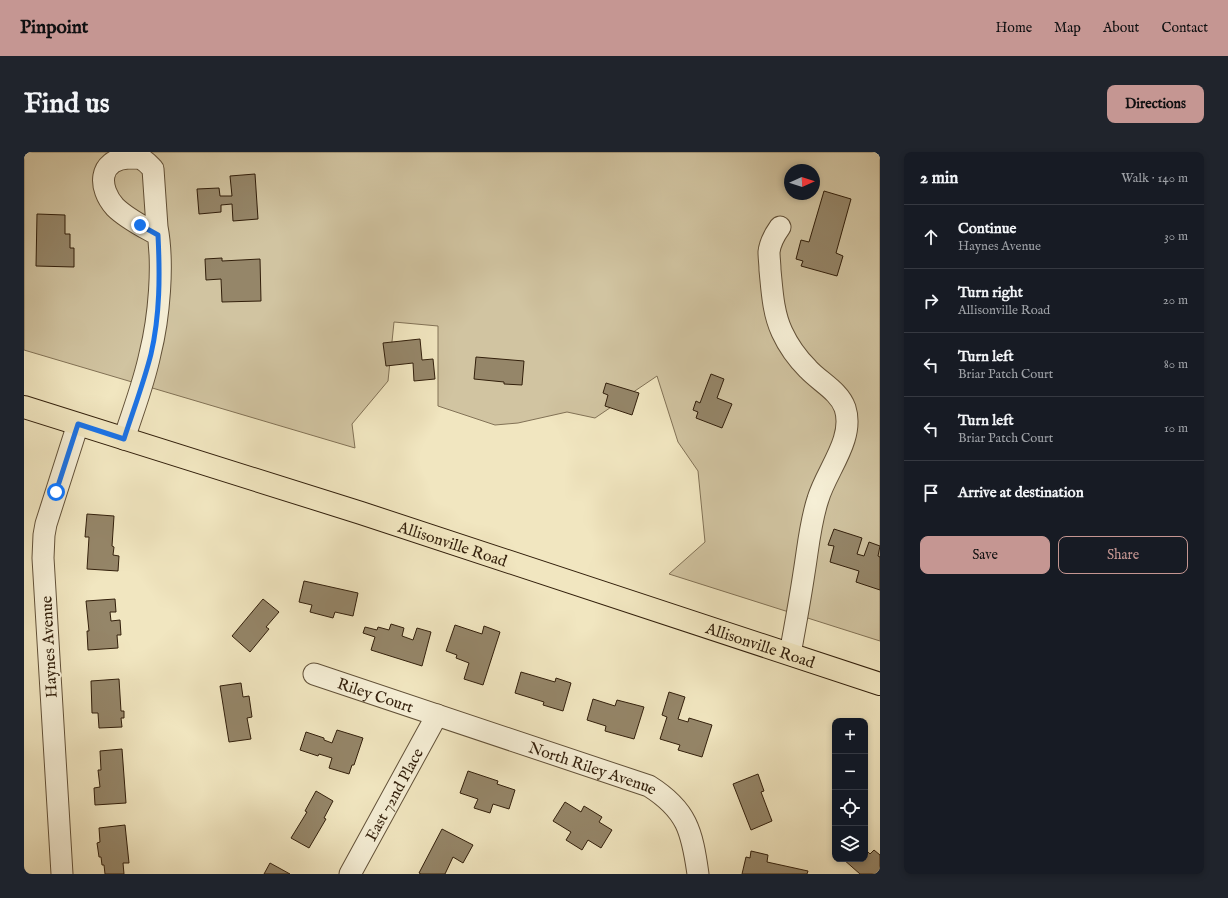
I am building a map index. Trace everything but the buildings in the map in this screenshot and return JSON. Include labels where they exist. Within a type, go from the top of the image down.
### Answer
[{"type":"main road","name":"Allisonville Road","points":[[24,407],[368,515],[880,684]]},
{"type":"street","points":[[780,227],[775,234],[769,251],[776,318],[782,333],[795,353],[808,369],[837,396],[845,407],[848,419],[847,430],[842,445],[818,498],[790,654]]},
{"type":"street","points":[[124,439],[149,360],[154,337],[160,290],[158,235]]},
{"type":"street","name":"Haynes Avenue","points":[[62,874],[43,558],[46,524],[78,424]]},
{"type":"street","name":"Riley Court","points":[[314,674],[437,715]]},
{"type":"street","name":"East 72nd Place","points":[[350,874],[437,715]]},
{"type":"street","name":"North Riley Avenue","points":[[437,715],[649,786],[662,794],[673,805],[687,824],[692,839],[698,874]]},
{"type":"shaded area","points":[[24,152],[880,152],[880,641],[669,574],[705,542],[698,471],[678,442],[657,376],[595,418],[567,412],[518,423],[495,425],[438,406],[438,326],[394,322],[388,381],[352,424],[355,448],[24,350]]},
{"type":"route","points":[[56,492],[78,424],[124,439],[151,352],[160,290],[158,235],[140,225]]}]
